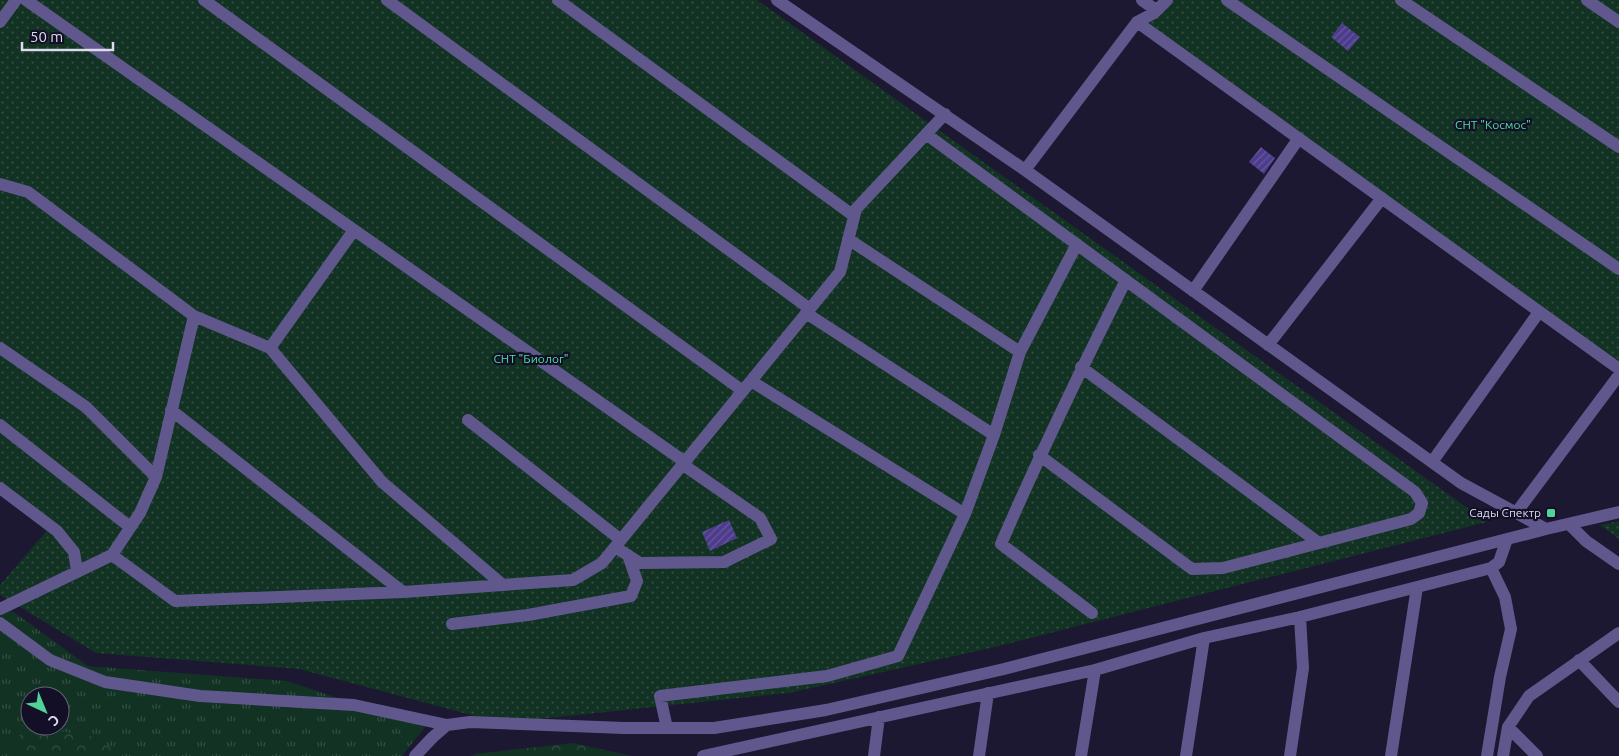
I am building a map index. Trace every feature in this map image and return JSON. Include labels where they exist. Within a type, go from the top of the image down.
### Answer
[{"type":"street","points":[[0,22],[16,0]]},
{"type":"street","points":[[26,0],[760,518],[771,539],[724,562],[640,563],[628,555],[618,543],[468,420]]},
{"type":"street","points":[[204,0],[747,386],[964,514]]},
{"type":"street","points":[[387,0],[808,311],[994,435]]},
{"type":"street","points":[[558,0],[854,216]]},
{"type":"street","points":[[777,0],[1025,170],[1461,482],[1546,529]]},
{"type":"street","points":[[1142,0],[1156,10]]},
{"type":"street","points":[[1025,170],[1137,22],[1156,10],[1167,0]]},
{"type":"street","points":[[1226,0],[1619,269]]},
{"type":"street","points":[[1401,0],[1619,147]]},
{"type":"street","points":[[1587,0],[1619,22]]},
{"type":"street","points":[[1137,22],[1619,369]]},
{"type":"street","points":[[112,554],[175,601],[403,592],[573,580],[602,563],[840,272],[856,209],[945,114]]},
{"type":"street","points":[[926,134],[1415,492],[1422,503],[1419,513],[1411,520],[1223,568],[1192,570],[1039,455]]},
{"type":"street","points":[[1193,292],[1299,138]]},
{"type":"street","points":[[0,184],[28,192],[194,316],[270,348],[382,482],[502,585]]},
{"type":"street","points":[[1268,345],[1382,198]]},
{"type":"street","points":[[270,348],[354,230]]},
{"type":"street","points":[[848,239],[1020,352]]},
{"type":"street","points":[[667,728],[660,696],[827,676],[898,656],[964,514],[994,435],[1020,352],[1077,244]]},
{"type":"street","points":[[1092,613],[1001,544],[1039,455],[1081,367],[1126,280]]},
{"type":"street","points":[[1432,462],[1539,312]]},
{"type":"street","points":[[0,609],[112,554],[140,513],[156,477],[194,316]]},
{"type":"street","points":[[0,348],[86,407],[156,477]]},
{"type":"street","points":[[1081,367],[1319,543]]},
{"type":"street","points":[[1516,513],[1619,375]]},
{"type":"street","points":[[172,410],[403,592]]},
{"type":"street","points":[[0,425],[130,527]]},
{"type":"street","points":[[0,488],[57,531],[74,552],[77,571]]},
{"type":"street","points":[[0,623],[50,660],[105,682],[200,696],[354,705],[447,725],[470,722],[714,728],[826,710],[1013,667],[1546,529],[1619,512]]},
{"type":"street","points":[[1570,524],[1586,541],[1619,564]]},
{"type":"street","points":[[702,756],[1095,670],[1204,638],[1300,617],[1491,568],[1499,562],[1507,540]]},
{"type":"street","points":[[452,624],[528,615],[631,596],[637,581],[628,555]]},
{"type":"street","points":[[1487,756],[1500,677],[1511,629],[1506,597],[1491,568]]},
{"type":"street","points":[[1391,756],[1417,587]]},
{"type":"street","points":[[1290,756],[1303,668],[1300,617]]},
{"type":"street","points":[[1503,756],[1508,726],[1529,696],[1619,633]]},
{"type":"street","points":[[1186,756],[1204,638]]},
{"type":"street","points":[[1579,660],[1619,702]]},
{"type":"street","points":[[1082,756],[1095,670]]},
{"type":"street","points":[[979,756],[988,693]]},
{"type":"street","points":[[874,756],[880,717]]},
{"type":"street","points":[[415,756],[447,725]]},
{"type":"street","points":[[1508,726],[1537,756]]},
{"type":"street","points":[[768,756],[770,742]]},
{"type":"green space","name":"СНТ \"Биолог\"","points":[[0,0],[757,0],[1487,522],[995,647],[789,693],[501,723],[299,669],[96,653],[0,595],[0,585],[50,527],[0,485]]},
{"type":"green space","name":"СНТ \"Космос\"","points":[[1167,0],[1619,0],[1619,375],[1137,22]]},
{"type":"green space","points":[[1619,521],[1619,539],[1600,525]]},
{"type":"green space","points":[[0,602],[88,666],[287,681],[425,727],[402,756],[0,756]]},
{"type":"green space","points":[[70,733],[94,737],[111,748],[111,756],[9,756],[20,735],[70,736]]},
{"type":"green space","points":[[573,743],[632,756],[471,756],[475,754]]},
{"type":"building","points":[[1342,23],[1360,37],[1348,51],[1331,37]]},
{"type":"building","points":[[1261,147],[1275,158],[1264,174],[1249,162]]},
{"type":"building","points":[[729,520],[737,538],[710,551],[702,532]]},
{"type":"place","name":"Сады Спектр","points":[[1551,513]]}]
